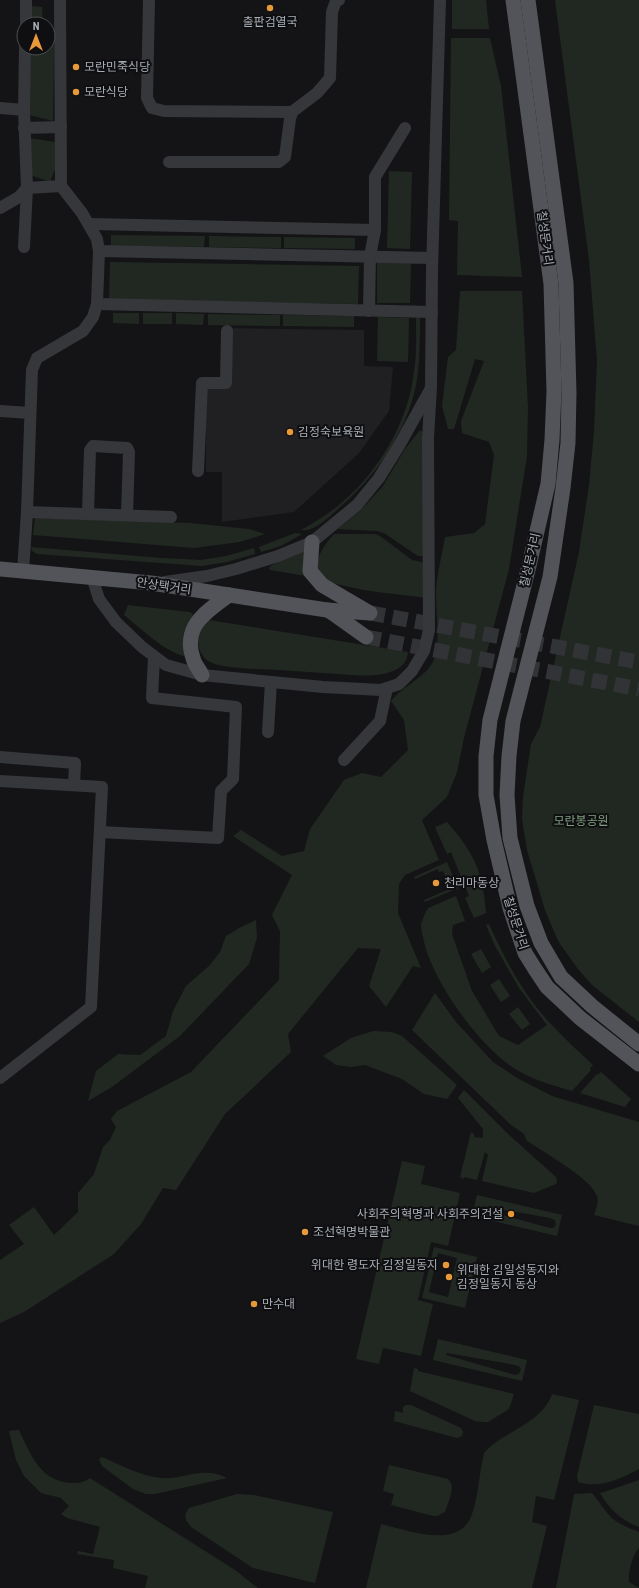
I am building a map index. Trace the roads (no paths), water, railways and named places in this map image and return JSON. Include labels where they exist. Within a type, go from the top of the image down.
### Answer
[{"type":"main road","name":"칠성문거리","points":[[513,0],[551,284],[554,391],[548,484],[490,720],[486,756],[486,795],[494,840],[510,908],[525,953],[547,987],[580,1018],[639,1064]]},
{"type":"main road","name":"칠성문거리","points":[[528,0],[566,282],[569,393],[568,443],[550,577],[518,699],[512,728],[507,795],[510,838],[527,906],[542,943],[560,977],[592,1006],[639,1044]]},
{"type":"main road","name":"안상택거리","points":[[0,568],[151,583],[327,610],[370,614],[322,585],[310,571],[312,542]]},
{"type":"main road","points":[[202,675],[192,658],[190,639],[195,625],[205,612],[229,595]]},
{"type":"main road","points":[[327,610],[366,637]]},
{"type":"street","points":[[26,0],[26,16]]},
{"type":"street","points":[[23,570],[28,512],[32,370],[37,358],[83,331],[93,317],[97,304],[99,252],[97,239],[90,224],[61,186],[60,0]]},
{"type":"street","points":[[149,0],[147,98],[152,108],[164,111],[292,112]]},
{"type":"street","points":[[169,162],[279,162],[285,158],[292,112],[317,93],[330,78],[332,12],[336,1],[339,0]]},
{"type":"street","points":[[92,577],[99,599],[116,622],[154,657],[166,665],[202,675],[323,687],[380,690],[399,684],[412,671],[424,651],[429,630],[428,438],[431,387],[432,258],[440,0]]},
{"type":"street","points":[[24,247],[27,188],[24,128],[25,56]]},
{"type":"street","points":[[0,108],[24,110]]},
{"type":"street","points":[[24,128],[61,127]]},
{"type":"street","points":[[368,311],[370,256],[374,230],[375,177],[405,128]]},
{"type":"street","points":[[0,208],[19,197],[27,188],[61,186]]},
{"type":"street","points":[[90,224],[374,230]]},
{"type":"street","points":[[99,252],[432,258]]},
{"type":"street","points":[[97,304],[432,312]]},
{"type":"street","points":[[198,471],[202,383],[226,384],[227,331]]},
{"type":"street","points":[[151,583],[207,576],[236,569],[278,556],[312,542],[357,505],[379,478],[400,444],[431,387]]},
{"type":"street","points":[[0,411],[30,413]]},
{"type":"street","points":[[88,513],[90,450],[94,446],[127,448],[129,452],[126,515]]},
{"type":"street","points":[[28,512],[171,517]]},
{"type":"street","points":[[100,832],[218,838],[221,791],[233,779],[236,707],[152,698],[154,657]]},
{"type":"street","points":[[268,732],[271,682]]},
{"type":"street","points":[[344,760],[380,720],[387,688]]},
{"type":"street","points":[[0,757],[75,763],[74,785]]},
{"type":"street","points":[[0,781],[102,787],[91,1007],[0,1078]]},
{"type":"tunnel","points":[[370,613],[639,662]]},
{"type":"tunnel","points":[[366,637],[639,689]]},
{"type":"place","name":"출판검열국","points":[[270,8]]},
{"type":"place","name":"모란민죽식당","points":[[76,67]]},
{"type":"place","name":"모란식당","points":[[76,92]]},
{"type":"place","name":"김정숙보육원","points":[[290,432]]},
{"type":"place","name":"천리마동상","points":[[436,883]]},
{"type":"place","name":"사회주의혁명과 사회주의건설","points":[[511,1214]]},
{"type":"place","name":"조선혁명박물관","points":[[305,1232]]},
{"type":"place","name":"위대한 령도자 김정일동지","points":[[446,1265]]},
{"type":"place","name":"위대한 김일성동지와 김정일동지 동상","points":[[449,1277]]},
{"type":"place","name":"만수대","points":[[254,1304]]},
{"type":"park label","name":"모란봉공원","points":[[581,821]]}]
